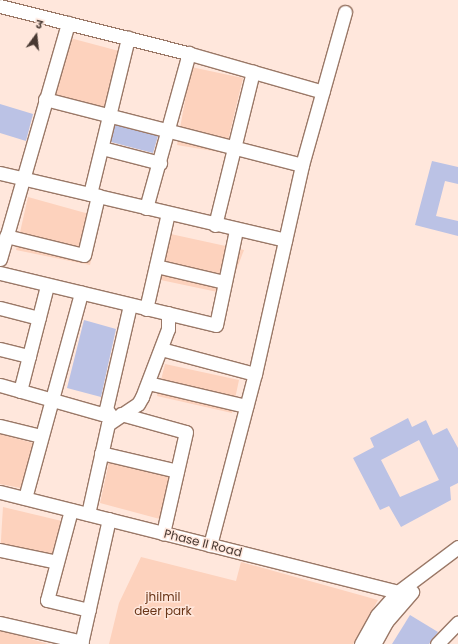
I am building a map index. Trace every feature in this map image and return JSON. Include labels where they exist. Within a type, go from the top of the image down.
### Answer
[{"type":"street","points":[[1,10],[68,23],[189,53],[323,92]]},
{"type":"street","points":[[210,545],[255,374],[302,165],[345,12]]},
{"type":"street","points":[[0,259],[22,178],[68,23]]},
{"type":"street","points":[[6,236],[84,255],[102,148],[128,38]]},
{"type":"street","points":[[146,208],[170,133],[189,53]]},
{"type":"street","points":[[215,225],[236,147],[253,72]]},
{"type":"street","points":[[45,100],[109,118],[236,147],[302,165]]},
{"type":"street","points":[[102,148],[160,163]]},
{"type":"street","points":[[0,173],[236,230],[285,240]]},
{"type":"street","points":[[146,309],[168,213]]},
{"type":"street","points":[[0,273],[47,286],[216,325],[236,230]]},
{"type":"street","points":[[156,266],[224,282]]},
{"type":"street","points":[[20,391],[47,286]]},
{"type":"street","points":[[50,400],[55,399],[80,293]]},
{"type":"street","points":[[117,416],[106,409],[130,305]]},
{"type":"street","points":[[0,308],[39,318]]},
{"type":"street","points":[[88,514],[101,453],[117,416],[138,404],[161,349],[168,313]]},
{"type":"street","points":[[0,349],[29,356]]},
{"type":"street","points":[[161,349],[255,374]]},
{"type":"street","points":[[148,382],[246,406]]},
{"type":"street","points":[[0,384],[50,400],[186,432],[164,533]]},
{"type":"street","points":[[26,498],[50,400]]},
{"type":"street","points":[[0,426],[41,436]]},
{"type":"street","points":[[101,453],[177,471]]},
{"type":"street","name":"Phase II Road","points":[[0,492],[401,595]]},
{"type":"street","points":[[71,510],[47,600],[89,610]]},
{"type":"street","points":[[0,623],[82,643],[108,519]]},
{"type":"street","points":[[361,644],[377,615],[458,547]]},
{"type":"street","points":[[0,550],[57,562]]},
{"type":"street","points":[[374,644],[401,595],[458,557]]},
{"type":"street","points":[[437,644],[458,622]]},
{"type":"green space","points":[[70,38],[119,51],[101,121],[51,107]]},
{"type":"green space","points":[[191,67],[243,78],[225,153],[177,145]]},
{"type":"green space","points":[[28,197],[100,217],[90,265],[16,250]]},
{"type":"green space","points":[[166,233],[244,250],[227,294],[156,279]]},
{"type":"green space","points":[[165,364],[239,380],[232,413],[157,396]]},
{"type":"green space","points":[[0,434],[44,446],[31,490],[0,484]]},
{"type":"green space","points":[[109,462],[183,479],[171,522],[100,503]]},
{"type":"green space","points":[[3,507],[66,522],[53,570],[0,556]]},
{"type":"green space","name":"jhilmil deer park","points":[[141,557],[236,581],[241,562],[378,600],[353,644],[109,644],[119,603]]},
{"type":"green space","points":[[0,630],[48,644],[0,644]]},
{"type":"building","points":[[0,104],[33,114],[26,141],[0,133]]},
{"type":"building","points":[[115,125],[158,136],[153,153],[111,142]]},
{"type":"building","points":[[432,161],[458,167],[458,184],[445,181],[436,216],[458,221],[458,236],[415,225]]},
{"type":"building","points":[[84,320],[116,329],[101,397],[67,388]]},
{"type":"building","points":[[408,418],[412,427],[426,420],[433,435],[447,428],[458,448],[458,483],[450,487],[451,500],[401,527],[389,506],[380,510],[353,458],[374,447],[370,438]],"holes":[[[419,440],[439,480],[400,497],[381,460]]]},
{"type":"building","points":[[410,615],[438,632],[429,644],[392,644]]}]
